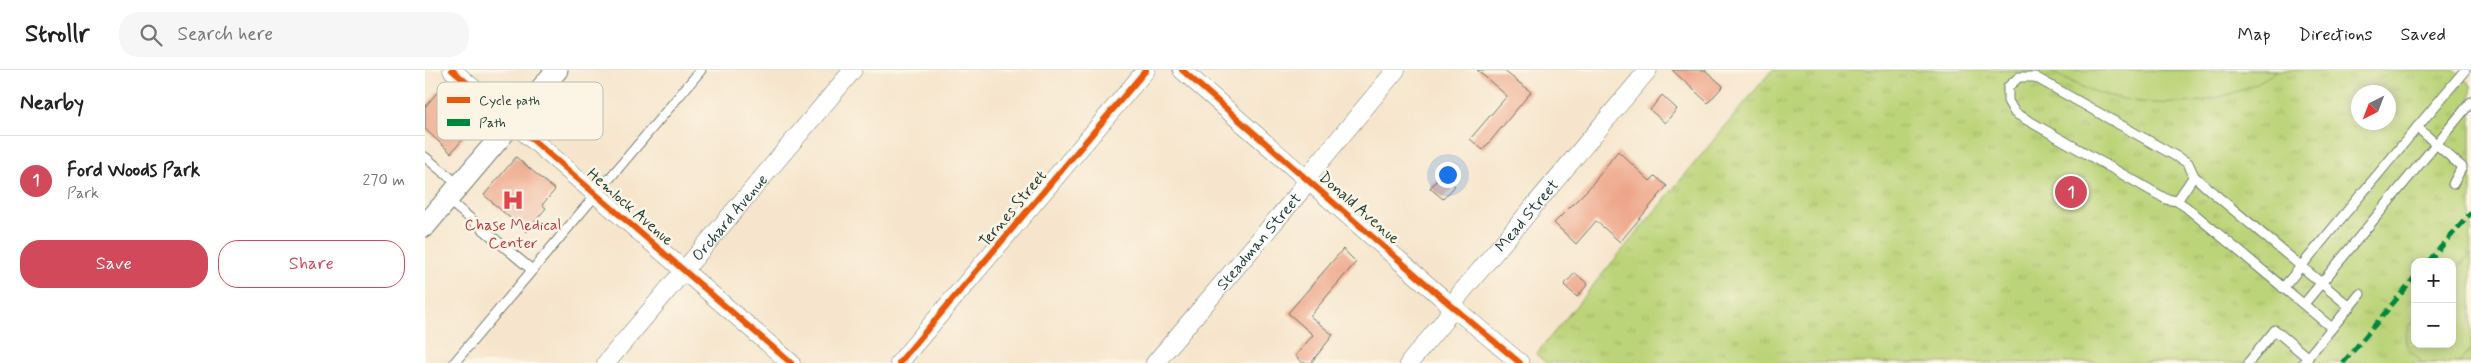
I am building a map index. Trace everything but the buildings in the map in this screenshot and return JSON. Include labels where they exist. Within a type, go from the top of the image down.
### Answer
[{"type":"street","name":"Hemlock Avenue","points":[[452,70],[466,82]]},
{"type":"street","points":[[547,82],[557,70]]},
{"type":"street","name":"Orchard Avenue","points":[[606,363],[853,70]]},
{"type":"street","name":"Ternes Street","points":[[899,363],[1146,70]]},
{"type":"street","name":"Donald Avenue","points":[[1182,70],[1453,307],[1520,363]]},
{"type":"street","name":"Steadman Street","points":[[1155,363],[1299,193],[1313,169],[1396,70]]},
{"type":"street","name":"Mead Street","points":[[1409,363],[1444,322],[1466,287],[1648,70]]},
{"type":"street","points":[[425,226],[498,140]]},
{"type":"street","name":"Hemlock Avenue","points":[[534,140],[791,363]]},
{"type":"lane","points":[[454,363],[701,70]]},
{"type":"lane","points":[[2283,288],[2465,70]]},
{"type":"lane","points":[[2333,328],[2177,201],[2165,199],[2015,113],[2007,101],[2008,87],[2019,77],[2035,77],[2188,163],[2194,176],[2350,307]]},
{"type":"lane","points":[[2303,304],[2471,102]]},
{"type":"lane","points":[[2417,127],[2462,166],[2453,184]]},
{"type":"lane","points":[[425,157],[453,193],[532,270]]},
{"type":"lane","points":[[2177,201],[2194,176]]},
{"type":"lane","points":[[2248,363],[2275,330],[2306,360],[2360,294]]},
{"type":"green space","points":[[1772,70],[2454,70],[2471,85],[2471,363],[1546,363],[1536,354]]},
{"type":"green space","points":[[2049,70],[2278,70],[2252,85],[2224,96],[2194,102],[2164,103],[2133,101],[2104,94],[2075,84]]},
{"type":"green space","points":[[2471,253],[2471,348],[2459,363],[2423,363],[2412,353],[2406,343],[2407,333],[2411,326],[2411,348],[2456,348],[2456,270]]},
{"type":"marked path","points":[[2432,258],[2471,213]]},
{"type":"marked path","points":[[2343,363],[2411,282]]},
{"type":"cycle path","points":[[452,70],[466,82]]},
{"type":"cycle path","points":[[899,363],[1146,70]]},
{"type":"cycle path","points":[[1182,70],[1440,296],[1520,363]]},
{"type":"cycle path","points":[[533,140],[791,363]]},
{"type":"place","name":"Ford Woods Park","points":[[2071,192]]},
{"type":"place","name":"Chase Medical Center","points":[[513,200]]}]
